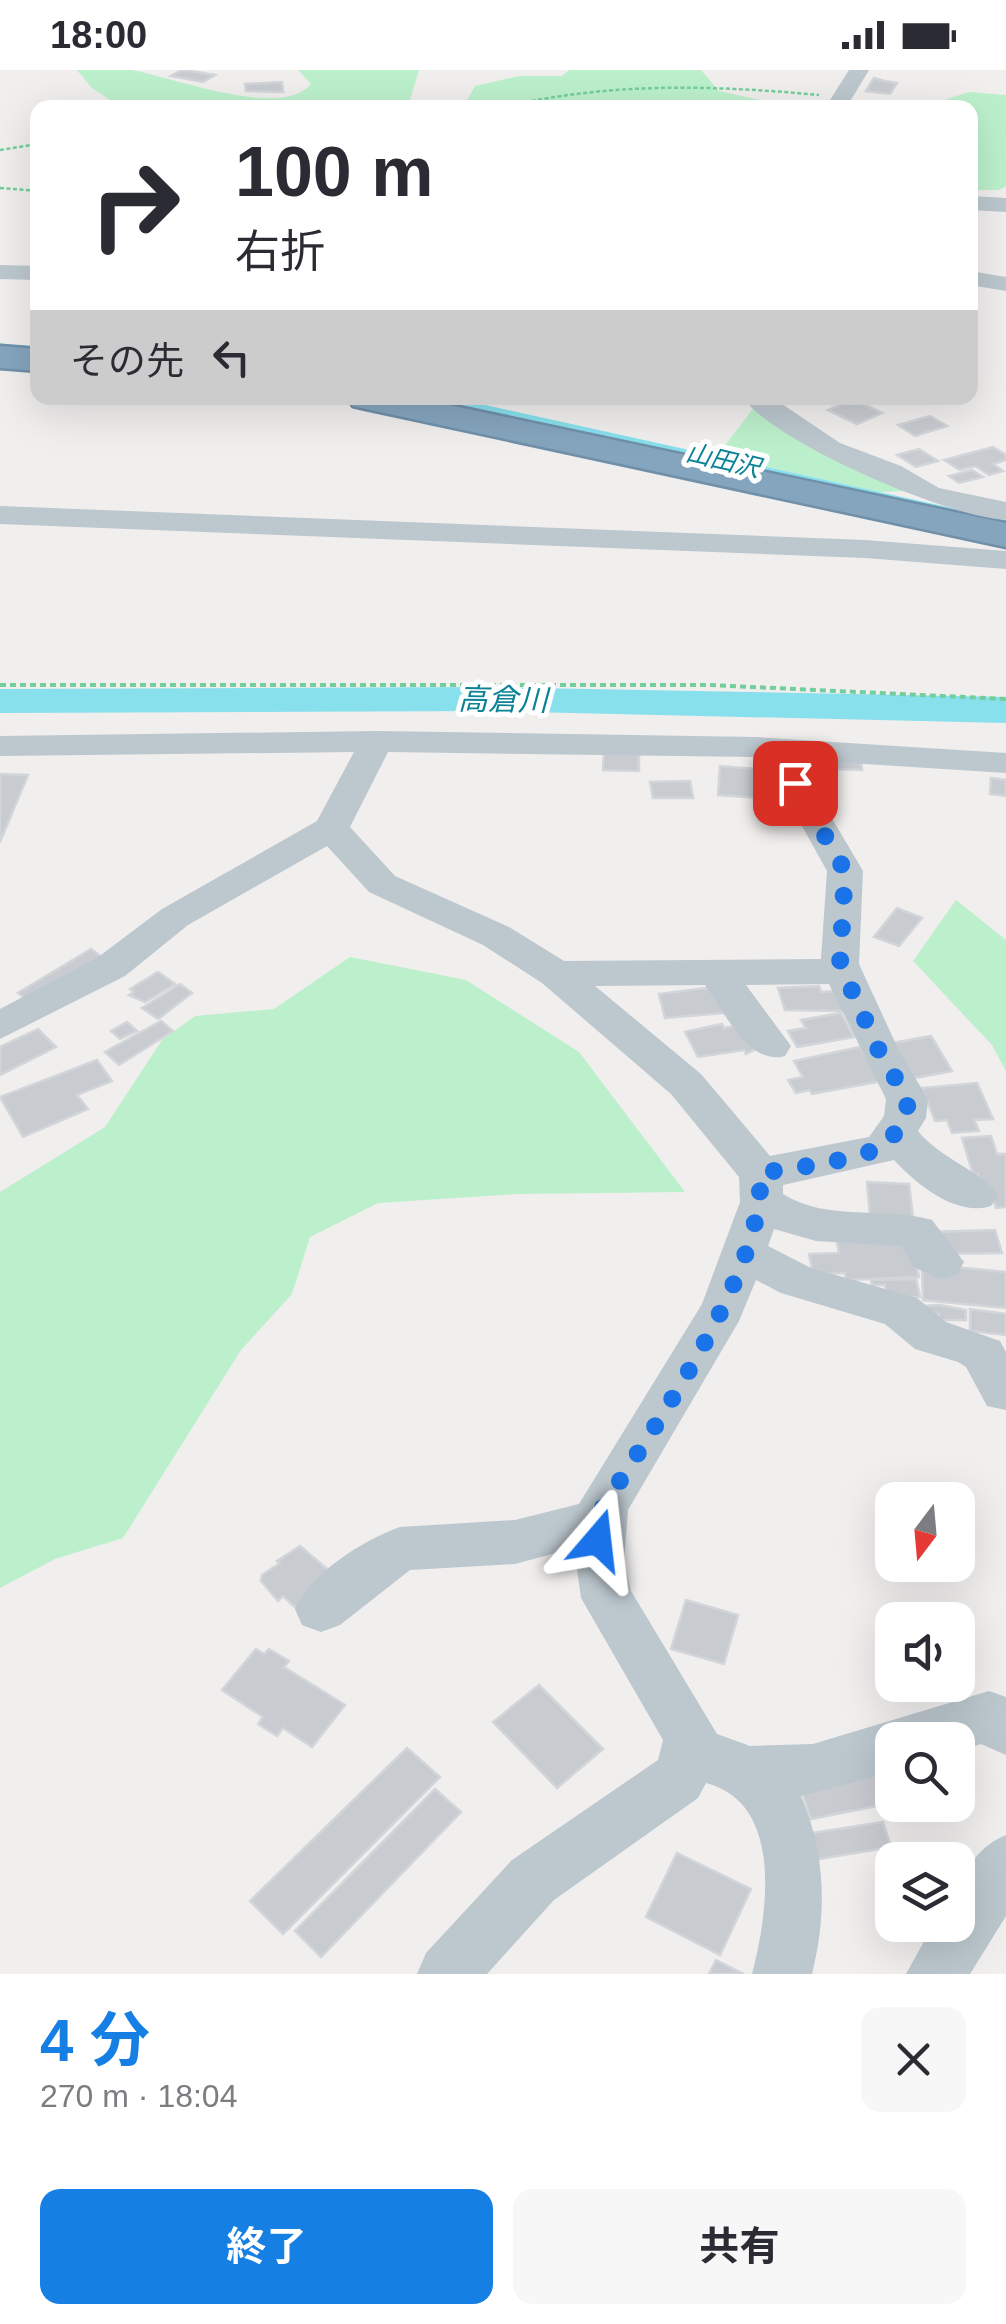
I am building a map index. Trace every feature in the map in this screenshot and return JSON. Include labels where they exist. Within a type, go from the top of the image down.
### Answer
[{"type":"highway","points":[[0,357],[30,359]]},
{"type":"highway","points":[[399,405],[1006,535]]},
{"type":"street","points":[[839,100],[859,70]]},
{"type":"street","points":[[978,203],[1006,204]]},
{"type":"street","points":[[0,272],[30,273]]},
{"type":"street","points":[[978,279],[1006,284]]},
{"type":"street","points":[[766,405],[830,449],[891,472],[929,494],[985,510],[1006,511]]},
{"type":"street","points":[[0,514],[865,549],[1006,560]]},
{"type":"street","points":[[0,1026],[110,967],[175,917],[257,874],[332,828],[375,744]]},
{"type":"street","points":[[0,746],[772,748],[1006,764]]},
{"type":"street","points":[[761,1188],[867,1166],[906,1118],[908,1099],[843,972],[840,936],[845,871],[795,783]]},
{"type":"street","points":[[332,828],[382,884],[496,936],[556,974],[686,1084],[783,1219],[806,1226],[836,1224],[916,1232],[929,1255],[941,1262]]},
{"type":"street","points":[[716,972],[771,1046]]},
{"type":"street","points":[[556,974],[843,972]]},
{"type":"street","points":[[896,1130],[905,1147],[924,1164],[976,1194]]},
{"type":"street","points":[[447,1974],[533,1880],[678,1779],[692,1754],[690,1736],[607,1598],[598,1562],[603,1507],[723,1308],[761,1188]]},
{"type":"street","points":[[743,1253],[797,1281],[901,1310],[931,1336],[973,1348],[982,1354],[1004,1392]]},
{"type":"street","points":[[321,1609],[351,1582],[400,1549],[515,1542],[602,1520]]},
{"type":"street","points":[[971,1722],[990,1716],[1006,1730]]},
{"type":"street","points":[[744,1772],[813,1770],[875,1752]]},
{"type":"street","points":[[692,1754],[763,1783],[783,1827],[795,1889],[782,1974]]},
{"type":"street","points":[[936,1974],[1006,1863]]},
{"type":"path","points":[[528,100],[563,90],[595,87],[730,86],[824,100]]},
{"type":"path","points":[[0,150],[30,145]]},
{"type":"path","points":[[0,188],[30,190]]},
{"type":"path","points":[[0,685],[710,685],[1006,699]]},
{"type":"green space","points":[[77,70],[132,70],[226,93],[276,98],[297,94],[311,84],[298,70],[419,70],[410,100],[110,100],[92,88]]},
{"type":"green space","points":[[569,70],[701,70],[719,91],[760,100],[467,100],[475,86],[519,76],[562,76]]},
{"type":"green space","points":[[969,92],[1006,95],[1006,186],[978,190],[978,100],[944,100]]},
{"type":"green space","points":[[755,406],[909,491],[879,492],[717,456]]},
{"type":"green space","points":[[956,900],[1006,940],[1006,1071],[992,1045],[913,961]]},
{"type":"green space","points":[[350,957],[466,980],[579,1052],[685,1192],[518,1194],[378,1203],[310,1237],[292,1294],[241,1350],[123,1538],[55,1559],[0,1588],[0,1192],[105,1127],[162,1040],[195,1016],[274,1009]]},
{"type":"building","points":[[182,70],[215,75],[203,82],[171,76]]},
{"type":"building","points":[[874,78],[897,83],[890,94],[866,91]]},
{"type":"building","points":[[282,82],[283,92],[246,91],[245,84]]},
{"type":"building","points":[[840,405],[865,405],[882,413],[857,424],[828,410]]},
{"type":"building","points":[[930,416],[947,426],[915,436],[898,425]]},
{"type":"building","points":[[993,447],[1006,455],[1006,460],[993,464],[1003,471],[989,475],[975,466],[960,470],[944,460]]},
{"type":"building","points":[[919,449],[938,461],[916,467],[897,455]]},
{"type":"building","points":[[972,470],[983,477],[959,483],[949,476]]},
{"type":"building","points":[[604,751],[639,752],[639,771],[603,770]]},
{"type":"building","points":[[811,751],[860,753],[862,770],[812,768]]},
{"type":"building","points":[[758,755],[790,757],[788,800],[718,795],[720,766],[757,769]]},
{"type":"building","points":[[0,774],[28,775],[0,842]]},
{"type":"building","points":[[991,778],[1006,780],[1006,796],[990,794]]},
{"type":"building","points":[[690,781],[693,798],[653,798],[650,782]]},
{"type":"building","points":[[897,908],[922,918],[899,946],[874,937]]},
{"type":"building","points":[[91,949],[107,961],[31,1003],[18,993]]},
{"type":"building","points":[[158,972],[175,984],[145,1002],[129,995],[134,992],[130,989]]},
{"type":"building","points":[[180,984],[192,993],[158,1019],[142,1008]]},
{"type":"building","points":[[722,986],[723,1013],[665,1018],[659,994]]},
{"type":"building","points":[[819,986],[821,992],[838,991],[845,1011],[785,1010],[778,988]]},
{"type":"building","points":[[841,1013],[854,1037],[797,1047],[788,1031],[806,1028],[801,1020]]},
{"type":"building","points":[[161,1021],[173,1031],[119,1065],[105,1052]]},
{"type":"building","points":[[127,1022],[137,1031],[120,1039],[111,1031]]},
{"type":"building","points":[[722,1024],[724,1028],[744,1024],[758,1048],[746,1054],[744,1050],[698,1057],[685,1032]]},
{"type":"building","points":[[38,1029],[56,1047],[0,1075],[0,1047]]},
{"type":"building","points":[[931,1036],[952,1071],[909,1079],[888,1044]]},
{"type":"building","points":[[860,1047],[882,1081],[812,1094],[809,1090],[796,1093],[788,1080],[803,1077],[794,1061]]},
{"type":"building","points":[[97,1060],[112,1081],[77,1095],[88,1109],[23,1137],[0,1097]]},
{"type":"building","points":[[977,1083],[993,1119],[974,1120],[979,1131],[952,1133],[947,1120],[935,1121],[922,1088]]},
{"type":"building","points":[[991,1136],[997,1154],[1006,1154],[1006,1207],[996,1208],[989,1186],[982,1187],[978,1174],[973,1174],[962,1138]]},
{"type":"building","points":[[867,1182],[909,1184],[913,1217],[870,1216]]},
{"type":"building","points":[[995,1230],[1002,1253],[936,1254],[930,1232]]},
{"type":"building","points":[[909,1237],[919,1277],[846,1280],[845,1273],[813,1274],[809,1254],[839,1253],[836,1238]]},
{"type":"building","points":[[922,1264],[1006,1272],[1006,1308],[923,1300]]},
{"type":"building","points":[[916,1279],[920,1297],[888,1298],[885,1285],[872,1285],[871,1280]]},
{"type":"building","points":[[925,1306],[966,1310],[966,1320],[939,1320],[939,1314],[924,1312]]},
{"type":"building","points":[[970,1309],[1006,1314],[1006,1335],[970,1331]]},
{"type":"building","points":[[300,1546],[333,1574],[296,1608],[283,1596],[278,1601],[261,1581],[262,1575],[280,1563],[277,1561]]},
{"type":"building","points":[[686,1600],[738,1615],[724,1664],[671,1649]]},
{"type":"building","points":[[256,1649],[264,1654],[269,1649],[289,1661],[284,1667],[345,1705],[312,1747],[283,1728],[277,1736],[258,1724],[263,1717],[222,1690]]},
{"type":"building","points":[[539,1685],[603,1749],[557,1788],[493,1722]]},
{"type":"building","points":[[407,1748],[440,1777],[283,1934],[250,1901]]},
{"type":"building","points":[[875,1771],[875,1806],[811,1819],[800,1786]]},
{"type":"building","points":[[435,1789],[461,1812],[321,1957],[295,1931]]},
{"type":"building","points":[[883,1822],[889,1842],[875,1842],[875,1850],[813,1860],[806,1834]]},
{"type":"building","points":[[677,1853],[751,1889],[720,1955],[646,1917]]},
{"type":"building","points":[[716,1960],[744,1974],[709,1974]]},
{"type":"waterway","name":"山田沢","points":[[0,346],[30,348]]},
{"type":"waterway","name":"山田沢","points":[[472,405],[1006,523]]},
{"type":"waterway","name":"高倉川","points":[[0,701],[487,699],[1006,710]]},
{"type":"route","points":[[598,1540],[603,1507],[723,1308],[762,1202],[760,1173],[828,1163],[884,1148],[906,1118],[908,1099],[880,1053],[840,964],[845,871],[795,783]]}]
